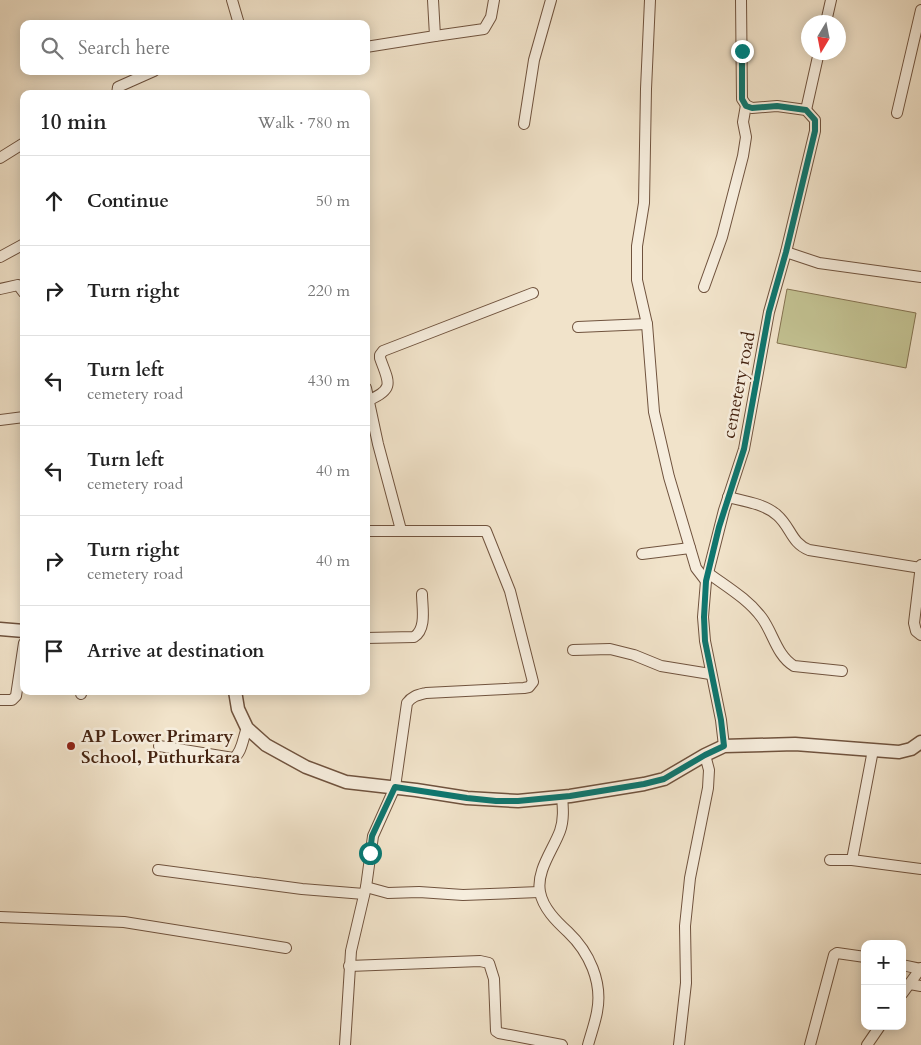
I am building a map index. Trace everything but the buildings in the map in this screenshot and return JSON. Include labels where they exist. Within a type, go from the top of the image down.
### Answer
[{"type":"street","points":[[232,0],[237,20]]},
{"type":"street","points":[[433,0],[435,36]]},
{"type":"street","points":[[370,46],[484,29],[491,17],[494,0]]},
{"type":"street","points":[[524,124],[534,60],[551,0]]},
{"type":"street","points":[[650,0],[644,203],[637,246],[637,280],[647,324],[654,412],[669,477],[696,568],[754,609],[763,619],[783,657],[788,662],[794,666],[842,670]]},
{"type":"street","points":[[704,287],[722,237],[743,156],[746,137],[743,122],[746,106],[742,99],[741,0]]},
{"type":"street","points":[[828,15],[831,0]]},
{"type":"street","points":[[897,113],[921,10]]},
{"type":"street","points":[[746,106],[752,108],[777,106],[806,110],[817,60]]},
{"type":"street","points":[[118,90],[118,87],[145,75]]},
{"type":"street","name":"cemetery road","points":[[724,746],[721,720],[710,674],[705,641],[704,617],[707,577],[728,497],[744,449],[769,312],[786,252],[815,131],[815,120],[806,110]]},
{"type":"street","points":[[0,158],[20,146]]},
{"type":"street","points":[[0,257],[20,246]]},
{"type":"street","points":[[786,252],[819,263],[921,277]]},
{"type":"street","points":[[1,285],[18,286],[20,288]]},
{"type":"street","points":[[401,530],[378,444],[370,400],[382,395],[387,388],[388,383],[380,354],[383,351],[533,293]]},
{"type":"street","points":[[578,327],[647,324]]},
{"type":"street","points":[[0,420],[20,418]]},
{"type":"street","points":[[728,497],[761,506],[775,513],[782,520],[797,544],[809,550],[921,567],[914,623],[916,630],[921,635]]},
{"type":"street","points":[[345,1045],[350,951],[365,891],[372,836],[395,787],[406,703],[416,695],[426,693],[524,688],[529,687],[533,682],[510,591],[486,531],[370,531]]},
{"type":"street","points":[[642,554],[690,548]]},
{"type":"street","points":[[370,638],[414,636],[419,634],[422,628],[422,594]]},
{"type":"street","points":[[0,629],[20,631]]},
{"type":"street","points":[[573,650],[610,648],[661,666],[710,674]]},
{"type":"street","points":[[0,700],[12,700],[16,696],[20,670]]},
{"type":"street","points":[[236,695],[238,709],[248,728],[266,745],[306,767],[346,782],[496,801],[518,801],[562,796],[644,784],[664,779],[724,746],[795,744],[899,752],[911,749],[921,742]]},
{"type":"street","points":[[159,746],[233,758],[240,751],[248,728]]},
{"type":"street","points":[[852,860],[873,750]]},
{"type":"street","points":[[679,1045],[686,983],[685,926],[690,878],[708,788],[709,770],[705,755]]},
{"type":"street","points":[[562,796],[563,814],[561,829],[543,869],[539,892],[544,905],[587,954],[595,975],[598,1010],[588,1045]]},
{"type":"street","points":[[830,860],[852,860],[921,868]]},
{"type":"street","points":[[158,870],[302,890],[388,893],[419,892],[463,895],[539,892]]},
{"type":"street","points":[[0,917],[124,922],[286,948]]},
{"type":"street","points":[[810,1045],[834,955],[837,953],[861,957]]},
{"type":"street","points":[[349,966],[484,961],[489,963],[492,971],[496,1030],[499,1033],[562,1045]]},
{"type":"street","points":[[906,966],[921,968],[906,989]]},
{"type":"street","points":[[910,984],[921,986]]},
{"type":"street","points":[[867,1045],[877,1030]]},
{"type":"shaded area","points":[[787,289],[916,313],[906,368],[777,343]]},
{"type":"place","name":"AP Lower Primary School, Puthurkara","points":[[71,746]]},
{"type":"route","points":[[370,853],[372,836],[395,787],[496,801],[570,796],[664,779],[724,746],[721,720],[710,674],[705,641],[706,581],[719,527],[744,449],[769,312],[786,252],[815,131],[815,120],[806,110],[777,106],[752,108],[746,106],[742,99],[742,51]]}]
